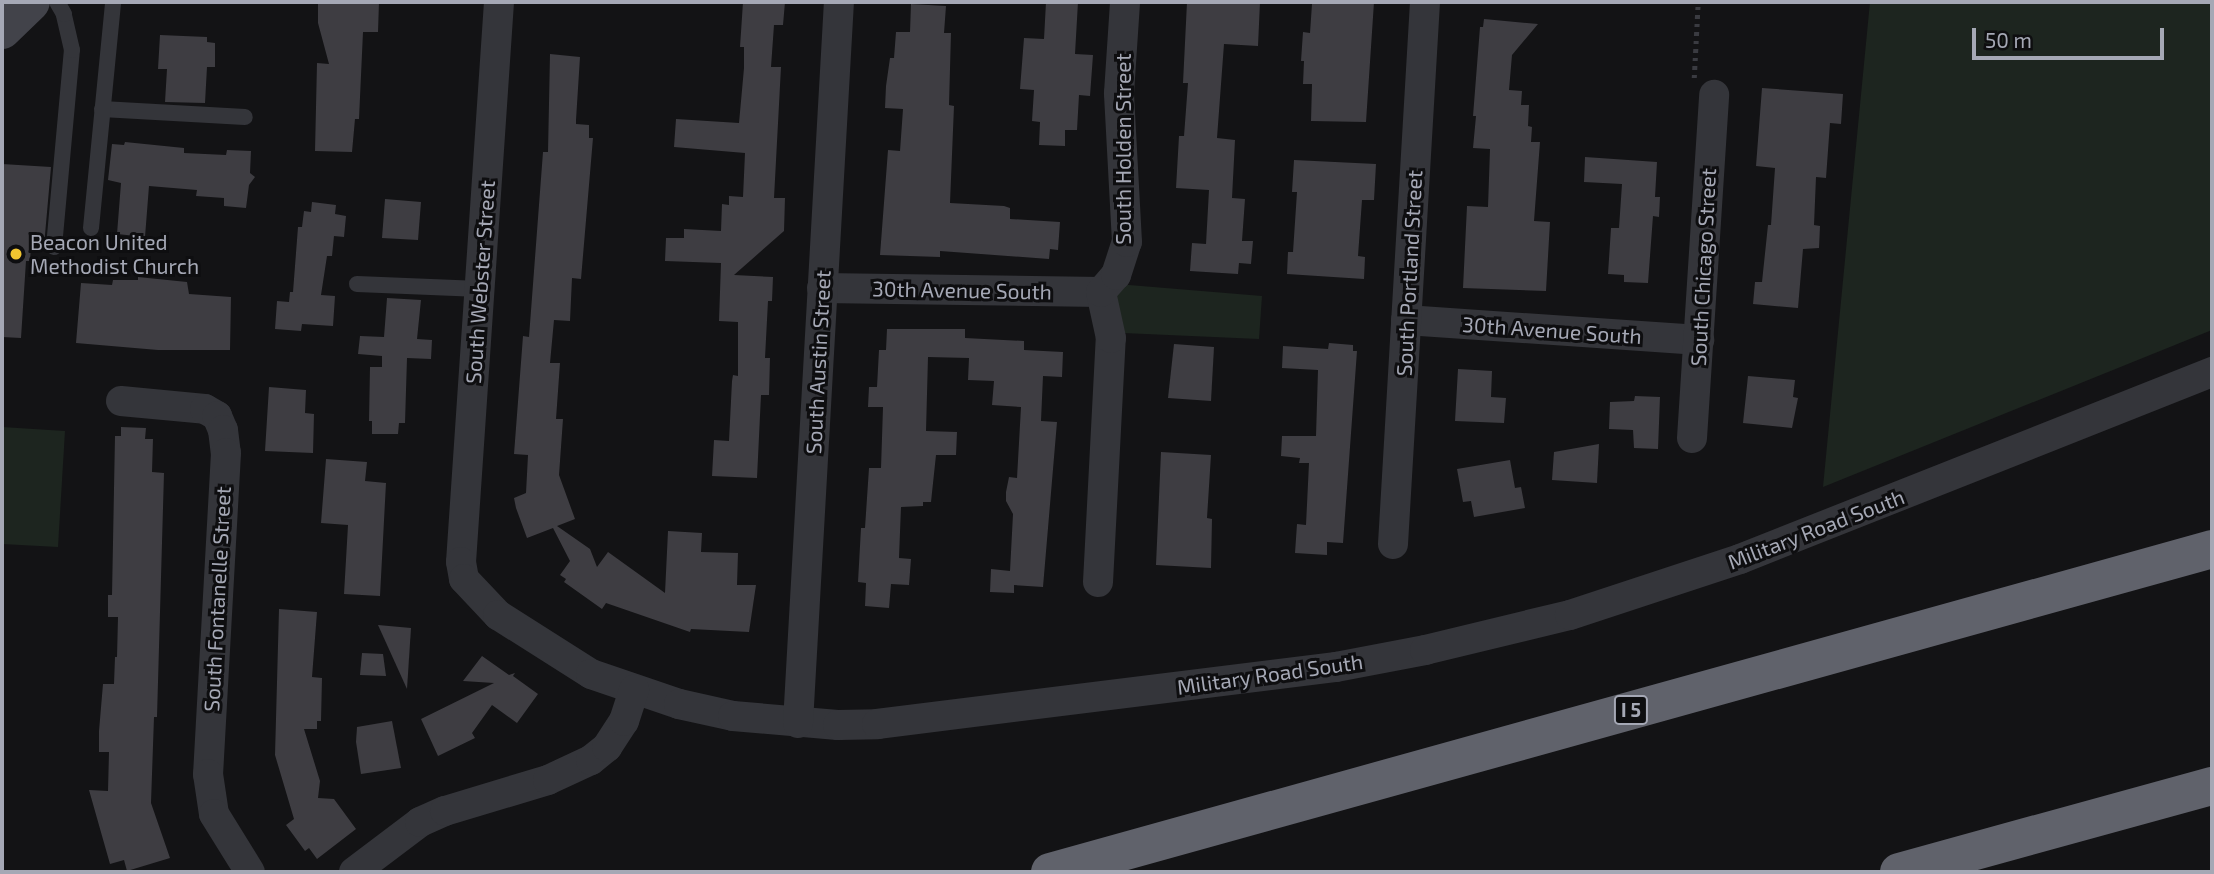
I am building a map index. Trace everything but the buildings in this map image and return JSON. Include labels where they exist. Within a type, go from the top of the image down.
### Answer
[{"type":"highway","name":"I 5","points":[[1050,872],[2212,549]]},
{"type":"highway","points":[[1899,872],[2212,786]]},
{"type":"main road","points":[[2,30],[32,2]]},
{"type":"street","name":"South Webster Street","points":[[461,562],[499,2]]},
{"type":"street","name":"South Austin Street","points":[[798,723],[839,2]]},
{"type":"street","name":"South Holden Street","points":[[1101,292],[1116,275],[1127,242],[1119,93],[1125,2]]},
{"type":"street","name":"South Portland Street","points":[[1392,544],[1425,2]]},
{"type":"street","name":"South Chicago Street","points":[[1692,438],[1714,95]]},
{"type":"street","name":"30th Avenue South","points":[[822,288],[1101,292]]},
{"type":"street","points":[[1098,582],[1111,338],[1101,292]]},
{"type":"street","name":"30th Avenue South","points":[[1406,320],[1699,340]]},
{"type":"street","name":"Military Road South","points":[[461,562],[464,579],[498,615],[591,674],[679,704],[733,716],[798,723],[877,724],[1336,667],[1425,650],[1570,615],[1740,559],[2212,372]]},
{"type":"street","name":"South Fontanelle Street","points":[[121,401],[205,409],[217,416],[223,430],[226,453],[208,774],[214,814],[250,872]]},
{"type":"street","points":[[354,872],[420,822],[446,811],[548,780],[591,760],[607,747],[624,721],[634,690]]},
{"type":"lane","points":[[54,247],[72,50],[64,14],[57,2]]},
{"type":"lane","points":[[91,228],[113,2]]},
{"type":"lane","points":[[102,109],[245,117]]},
{"type":"lane","points":[[356,284],[480,289]]},
{"type":"path","points":[[1698,2],[1694,92],[1714,95]]},
{"type":"shaded area","points":[[1870,2],[2212,2],[2212,330],[1823,487]]},
{"type":"shaded area","points":[[1117,284],[1262,296],[1259,339],[1123,333],[1116,313]]},
{"type":"shaded area","points":[[2,427],[65,431],[58,547],[2,544]]},
{"type":"place","name":"Beacon United Methodist Church","points":[[16,254]]}]
